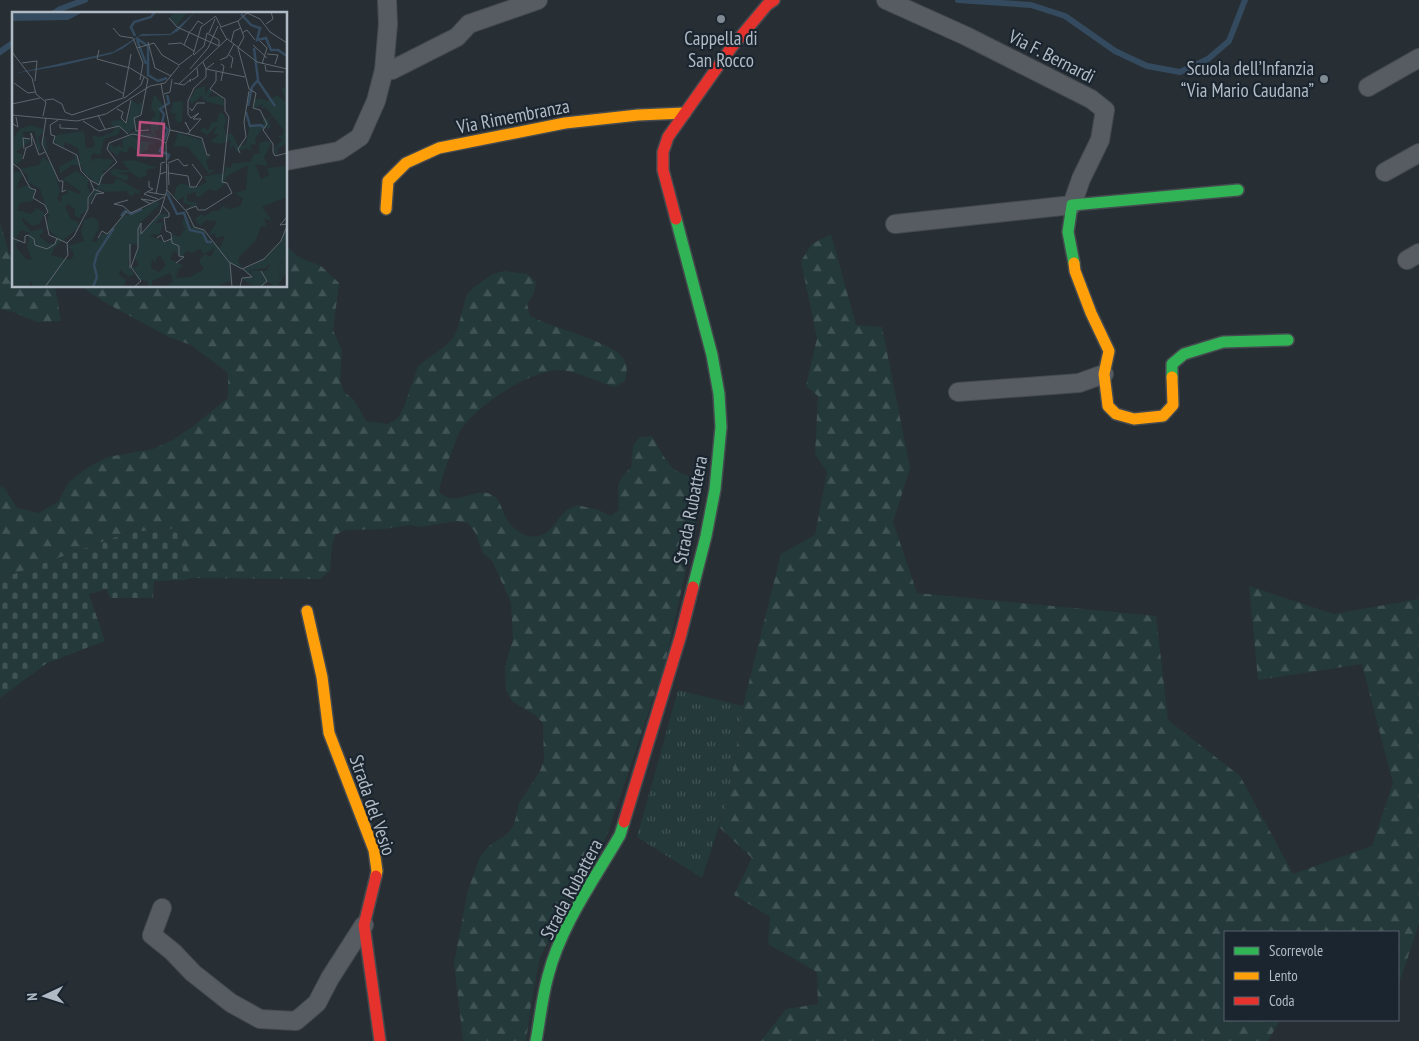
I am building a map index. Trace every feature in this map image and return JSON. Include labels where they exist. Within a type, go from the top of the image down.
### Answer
[{"type":"street","points":[[288,161],[339,151],[360,137],[376,101],[384,70],[388,24],[387,0]]},
{"type":"street","points":[[384,70],[392,70],[457,38],[469,24],[538,0]]},
{"type":"street","name":"Via F. Bernardi","points":[[886,0],[966,36],[1091,99],[1105,110],[1100,140],[1081,179],[1072,205],[1068,232],[1075,271],[1090,312],[1109,351],[1104,374],[1108,406],[1116,414],[1134,419],[1163,416],[1174,405],[1172,364],[1184,354],[1222,342],[1288,340]]},
{"type":"street","name":"Strada Rubattera","points":[[536,1041],[548,976],[559,945],[571,919],[620,835],[680,638],[706,536],[715,489],[721,427],[719,394],[712,355],[663,170],[663,152],[668,137],[764,2]]},
{"type":"street","points":[[1368,87],[1419,58]]},
{"type":"street","name":"Via Rimembranza","points":[[386,210],[388,181],[406,163],[439,148],[566,123],[638,115],[685,113]]},
{"type":"street","points":[[1385,172],[1419,153]]},
{"type":"street","points":[[895,224],[1238,190]]},
{"type":"street","points":[[958,392],[1079,383],[1104,374]]},
{"type":"street","name":"Strada del Vesio","points":[[307,611],[322,677],[329,733],[374,850],[376,871],[364,925],[380,1041]]},
{"type":"street","points":[[162,908],[152,935],[173,952],[193,973],[231,1003],[260,1019],[296,1021],[317,1003],[348,947],[364,925]]},
{"type":"green space","points":[[0,222],[9,254],[12,256],[12,288],[55,288],[61,321],[37,322],[0,309]]},
{"type":"green space","points":[[831,234],[856,325],[882,327],[910,468],[893,522],[917,593],[1156,616],[1168,720],[1240,776],[1293,874],[1372,846],[1393,783],[1362,664],[1258,680],[1249,586],[1334,614],[1419,599],[1419,923],[1399,984],[1399,931],[1224,931],[1224,1021],[1279,1021],[1268,1041],[761,1041],[786,1009],[818,1004],[817,972],[768,944],[770,917],[734,895],[752,858],[719,827],[728,798],[743,706],[781,554],[815,535],[827,472],[815,454],[818,396],[806,386],[817,338],[801,261],[812,244]]},
{"type":"green space","points":[[288,247],[298,257],[321,266],[339,283],[333,330],[342,351],[340,381],[344,392],[354,400],[366,421],[388,424],[398,418],[404,407],[418,366],[453,338],[458,328],[466,296],[474,287],[493,274],[504,271],[527,274],[536,282],[534,293],[527,304],[530,316],[607,346],[623,358],[627,370],[625,381],[614,387],[571,372],[559,370],[534,376],[507,389],[494,398],[472,416],[462,428],[445,469],[439,492],[449,498],[460,498],[475,493],[490,494],[498,501],[511,525],[520,533],[531,536],[542,535],[567,510],[577,505],[599,510],[610,516],[619,510],[619,482],[631,468],[633,445],[640,437],[652,436],[671,466],[676,471],[695,481],[699,489],[699,511],[665,664],[606,838],[540,957],[526,1041],[463,1041],[454,963],[468,890],[480,857],[488,847],[507,834],[514,825],[519,803],[539,773],[544,761],[543,723],[535,715],[513,702],[506,691],[505,667],[513,639],[511,603],[492,561],[483,553],[475,532],[468,523],[457,521],[421,527],[409,525],[384,529],[346,530],[335,535],[330,571],[320,579],[192,578],[183,580],[181,528],[130,532],[0,579],[0,486],[5,489],[17,508],[39,513],[58,502],[69,482],[87,468],[108,457],[153,449],[173,440],[228,398],[228,373],[191,345],[169,337],[85,288],[288,288]]},
{"type":"green space","points":[[181,528],[183,580],[154,581],[153,598],[110,598],[107,589],[89,594],[105,641],[47,663],[0,698],[0,579],[130,532]]},
{"type":"green space","points":[[678,690],[743,706],[728,798],[702,878],[637,837]]},
{"type":"waterway","points":[[56,12],[85,0]]},
{"type":"waterway","points":[[958,0],[1031,5],[1065,16],[1115,51],[1147,66],[1180,72],[1208,59],[1229,41],[1245,0]]},
{"type":"waterway","points":[[0,52],[12,43]]},
{"type":"traffic: fast","points":[[1074,263],[1068,232],[1072,205],[1238,190]]},
{"type":"traffic: fast","points":[[676,219],[712,355],[719,394],[721,427],[715,489],[706,536],[693,587]]},
{"type":"traffic: fast","points":[[1172,377],[1172,364],[1184,354],[1223,342],[1288,340]]},
{"type":"traffic: fast","points":[[536,1041],[546,984],[561,939],[579,903],[620,835],[624,822]]},
{"type":"traffic: slow","points":[[386,209],[388,181],[406,163],[439,148],[565,123],[638,115],[685,113]]},
{"type":"traffic: slow","points":[[1074,263],[1075,271],[1091,313],[1109,351],[1104,374],[1108,406],[1116,414],[1134,419],[1163,416],[1173,405],[1172,377]]},
{"type":"traffic: slow","points":[[307,611],[322,677],[329,733],[374,850],[376,876]]},
{"type":"traffic: jam","points":[[676,219],[663,170],[663,152],[668,137],[731,48],[767,5],[774,0]]},
{"type":"traffic: jam","points":[[624,822],[680,638],[693,587]]},
{"type":"traffic: jam","points":[[376,876],[364,925],[380,1041]]},
{"type":"place","name":"Cappella di San Rocco","points":[[721,19]]},
{"type":"place","name":"Scuola dell’Infanzia “Via Mario Caudana”","points":[[1324,79]]}]
